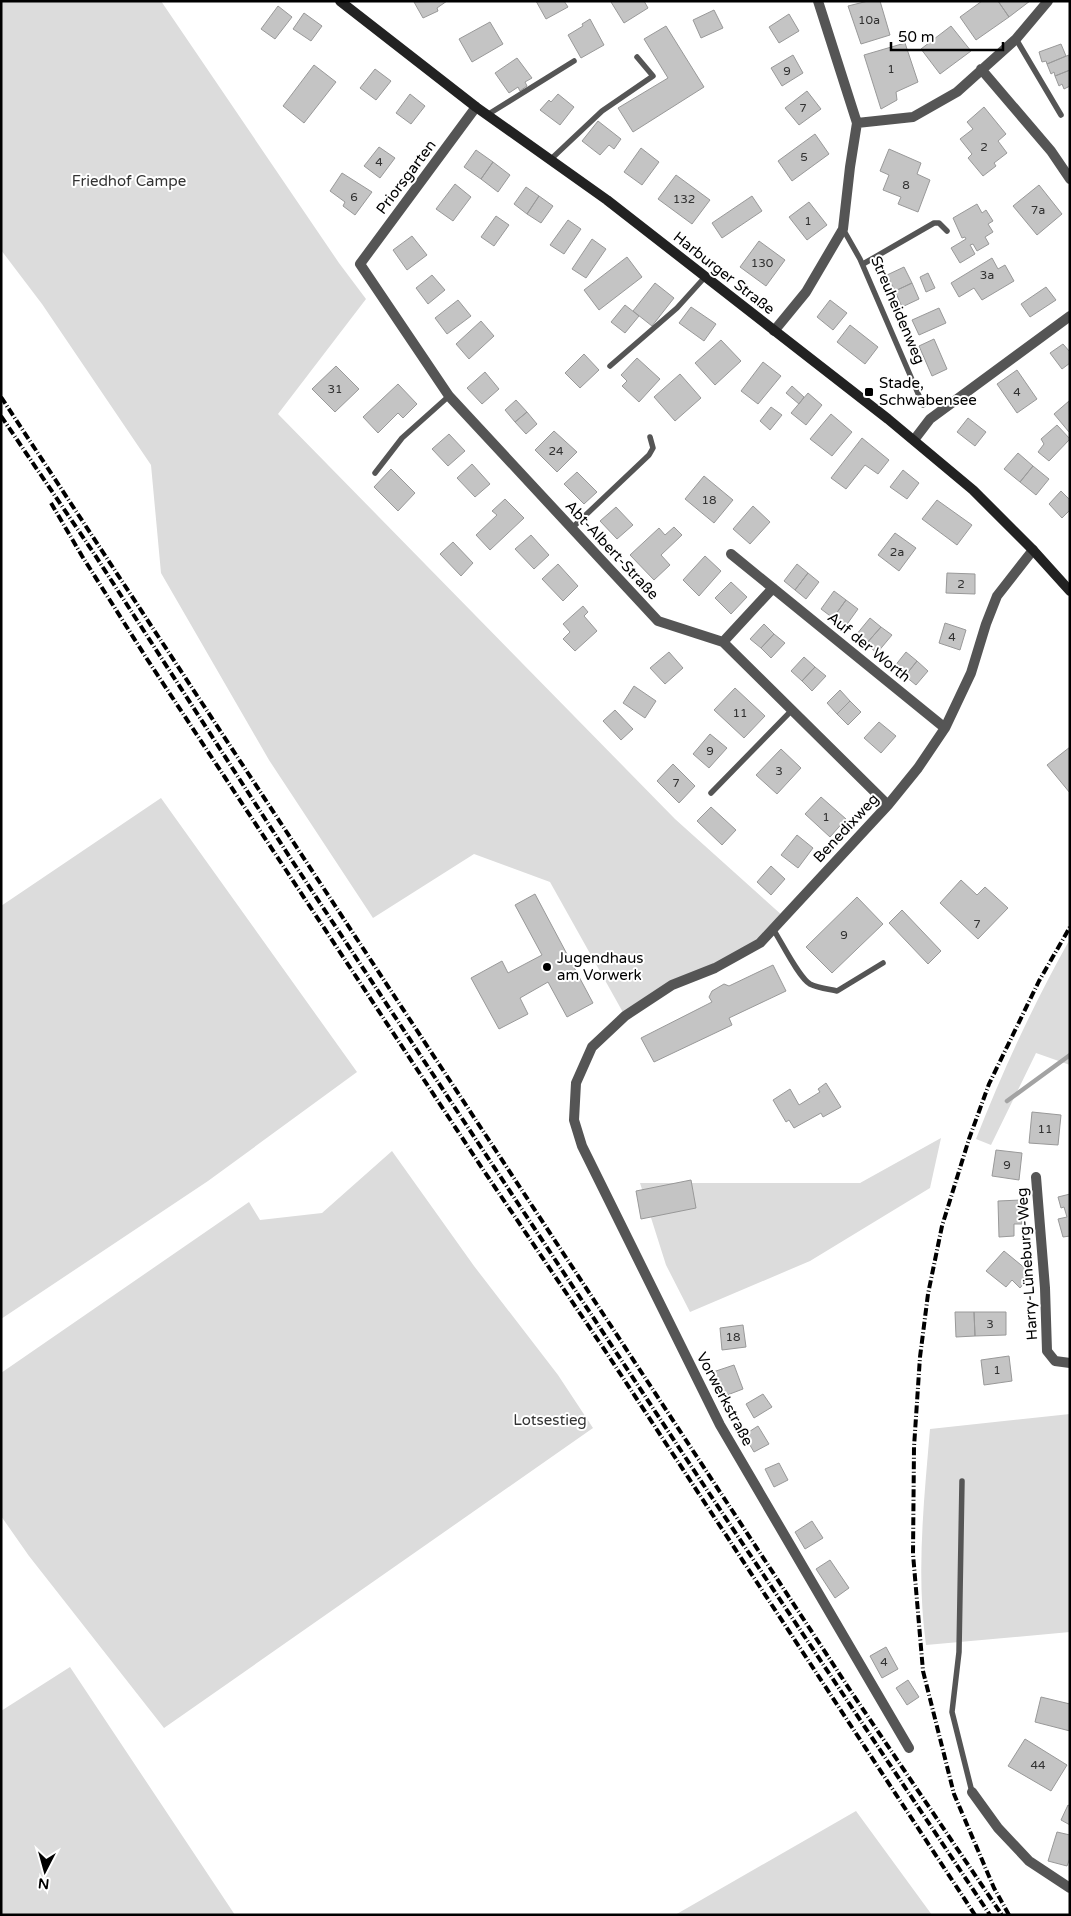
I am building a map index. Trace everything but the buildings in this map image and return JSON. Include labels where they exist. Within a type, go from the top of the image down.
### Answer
[{"type":"main road","name":"Harburger Straße","points":[[340,1],[476,107],[607,200],[914,440],[974,490],[1070,591]]},
{"type":"street","points":[[774,331],[806,292],[844,229],[850,167],[857,124],[818,1]]},
{"type":"street","points":[[857,124],[913,117],[957,92],[1016,39],[1048,1]]},
{"type":"street","points":[[981,69],[1051,151],[1070,179]]},
{"type":"street","name":"Priorsgarten","points":[[360,264],[476,107]]},
{"type":"street","name":"Abt-Albert-Straße","points":[[360,264],[449,396],[658,621],[723,642],[888,805]]},
{"type":"street","points":[[914,440],[930,419],[1070,316]]},
{"type":"street","name":"Benedixweg","points":[[592,1048],[626,1016],[672,985],[714,968],[760,943],[888,805],[918,768],[945,728],[970,673],[986,624],[998,596],[1033,550]]},
{"type":"street","name":"Auf der Worth","points":[[732,554],[945,728]]},
{"type":"street","points":[[723,642],[773,588]]},
{"type":"street","name":"Vorwerkstraße","points":[[592,1048],[576,1083],[574,1120],[582,1146],[720,1425],[910,1748]]},
{"type":"street","name":"Harry-Lüneburg-Weg","points":[[1036,1177],[1048,1351],[1055,1361],[1070,1363]]},
{"type":"street","points":[[972,1792],[998,1828],[1028,1860],[1070,1888]]},
{"type":"lane","points":[[1016,39],[1062,115]]},
{"type":"lane","points":[[550,160],[602,111],[652,76],[637,57]]},
{"type":"lane","points":[[487,115],[574,61]]},
{"type":"lane","points":[[862,264],[934,223],[940,223],[948,231]]},
{"type":"lane","name":"Streuheidenweg","points":[[844,229],[862,264],[923,405]]},
{"type":"lane","points":[[610,366],[677,308],[705,277]]},
{"type":"lane","points":[[375,473],[402,438],[449,396]]},
{"type":"lane","points":[[572,528],[649,455],[653,448],[650,437]]},
{"type":"lane","points":[[711,793],[793,710]]},
{"type":"lane","points":[[773,929],[800,973],[809,984],[837,991],[883,963]]},
{"type":"lane","points":[[962,1481],[959,1652],[952,1712],[972,1792]]},
{"type":"green space","name":"Friedhof Campe","points":[[1,1],[161,1],[339,263],[366,299],[278,414],[675,819],[784,917],[760,943],[672,985],[625,1016],[550,882],[474,854],[373,918],[269,760],[161,573],[151,465],[42,304],[1,250]]},
{"type":"green space","points":[[161,798],[357,1072],[208,1181],[1,1319],[1,906]]},
{"type":"green space","points":[[1070,939],[1070,1065],[1036,1053],[991,1145],[976,1139],[1019,1038]]},
{"type":"green space","points":[[941,1138],[930,1188],[810,1261],[690,1312],[666,1265],[640,1183],[860,1183]]},
{"type":"green space","name":"Lotsestieg","points":[[392,1151],[474,1266],[558,1375],[593,1428],[164,1728],[29,1556],[1,1516],[1,1373],[249,1202],[260,1220],[322,1213]]},
{"type":"green space","points":[[1070,1414],[1070,1632],[926,1645],[921,1564],[923,1510],[930,1429]]},
{"type":"green space","points":[[70,1667],[235,1915],[1,1915],[1,1711]]},
{"type":"green space","points":[[856,1811],[932,1915],[675,1915]]},
{"type":"waterway","points":[[1007,1101],[1070,1055]]},
{"type":"railway","points":[[1,397],[852,1693],[1002,1915]]},
{"type":"railway","points":[[1,416],[93,552],[291,859],[697,1475],[990,1915]]},
{"type":"railway","points":[[51,503],[147,659],[482,1168],[606,1352],[975,1915]]},
{"type":"railway","points":[[1009,1915],[994,1888],[954,1794],[923,1671],[913,1554],[914,1447],[920,1357],[928,1294],[942,1226],[969,1139],[989,1084],[1039,981],[1070,927]]},
{"type":"place","name":"Stade, Schwabensee","points":[[869,392]]},
{"type":"place","name":"Jugendhaus am Vorwerk","points":[[547,967]]}]
